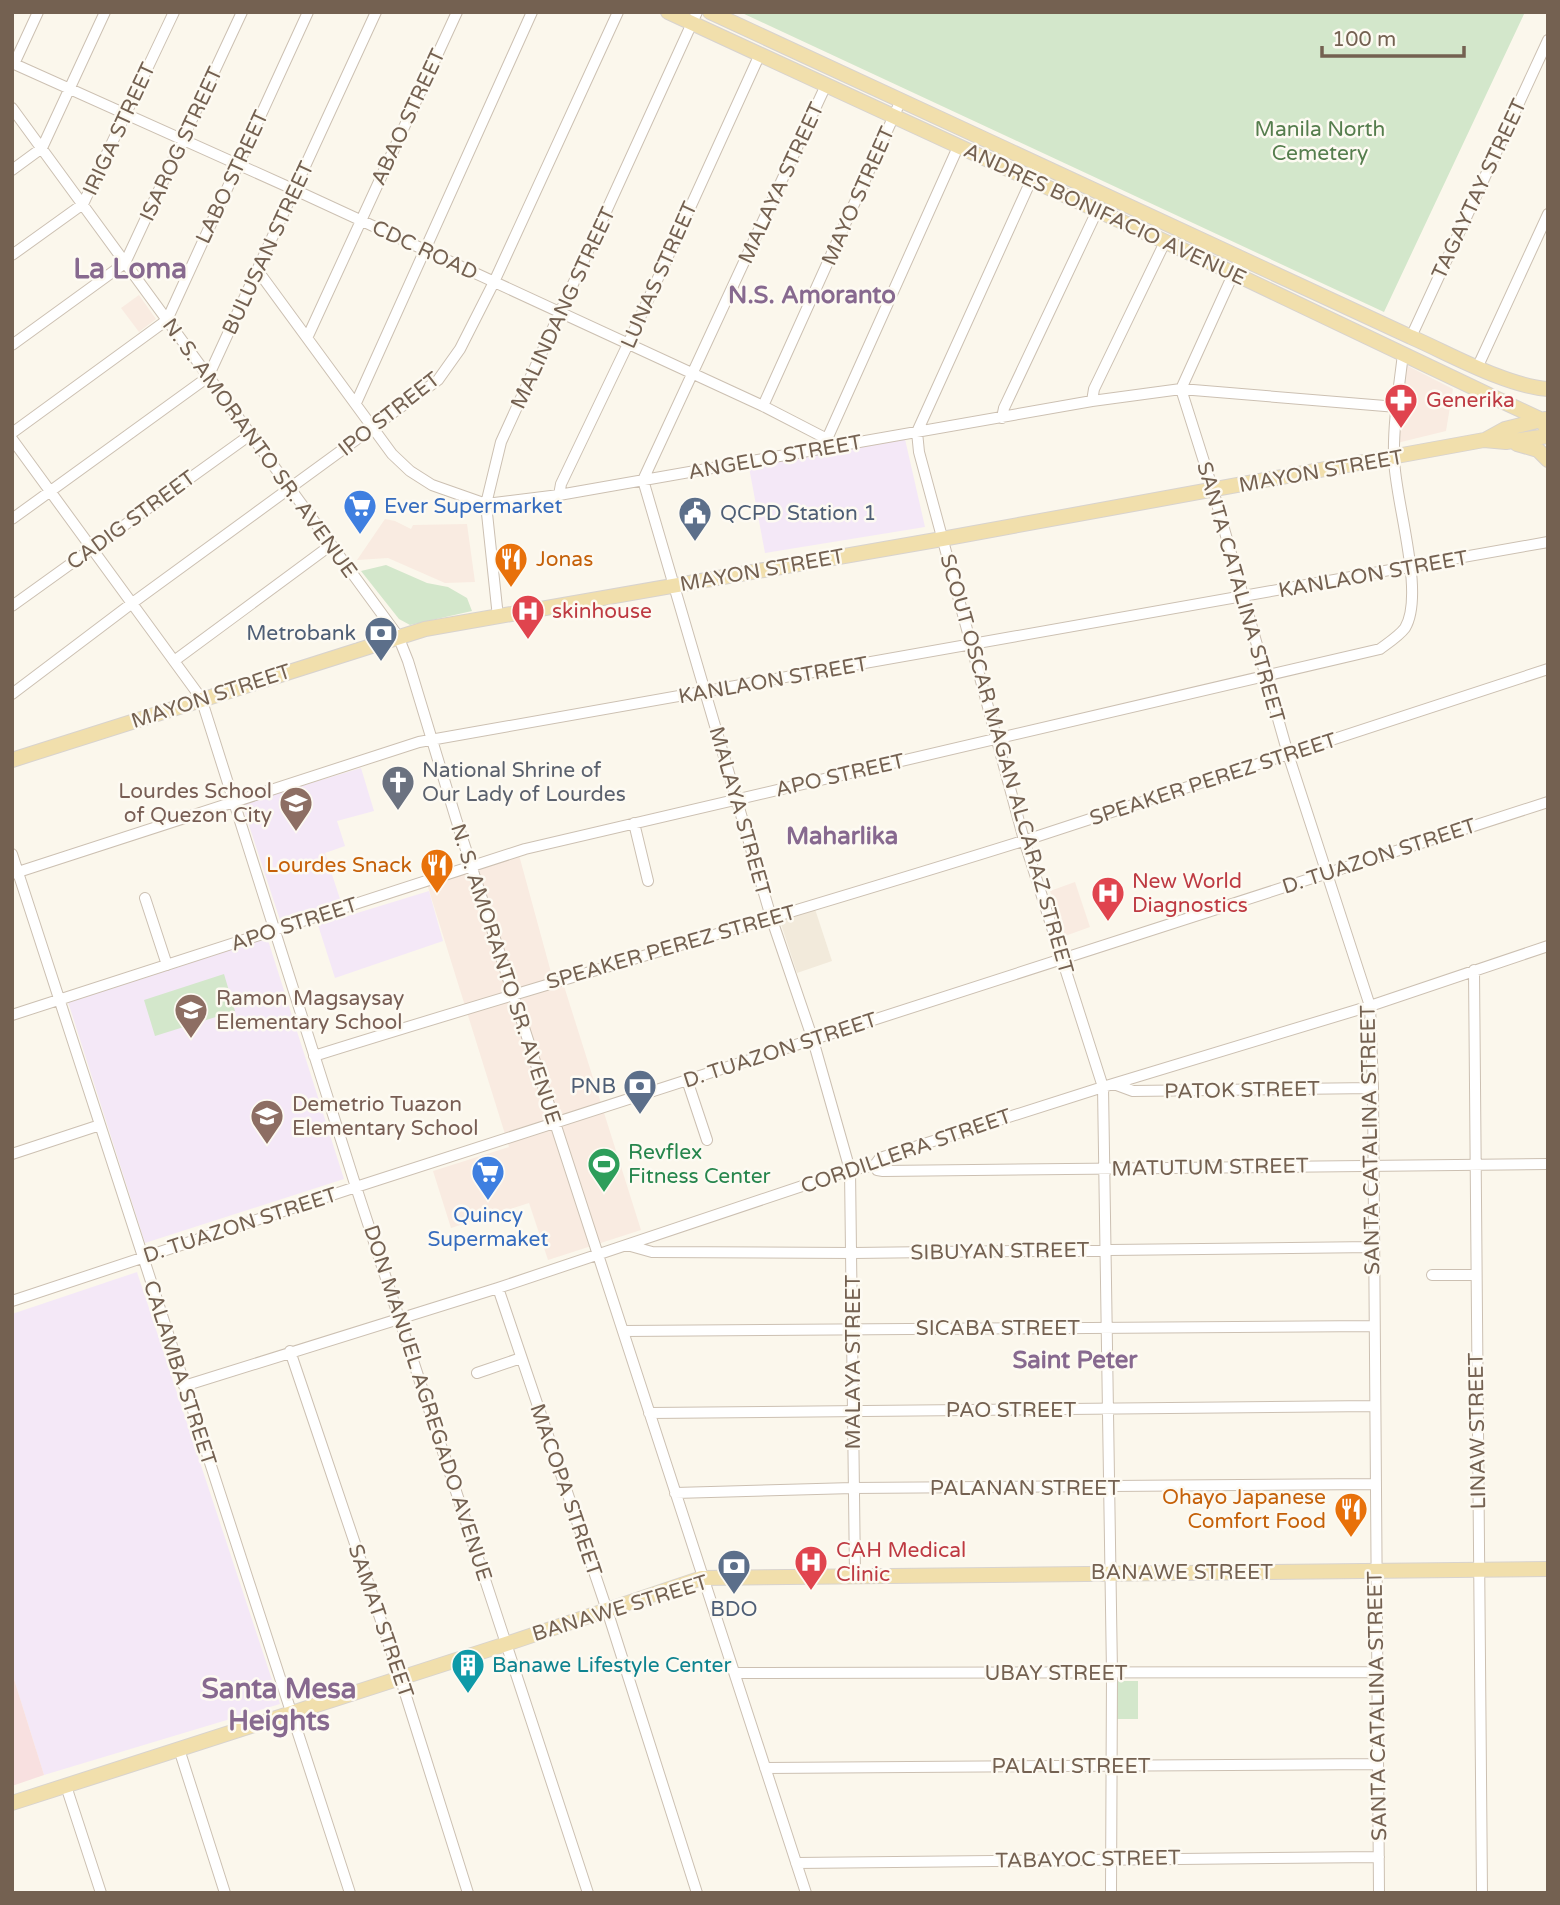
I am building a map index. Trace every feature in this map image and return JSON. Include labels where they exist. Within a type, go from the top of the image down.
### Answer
[{"type":"main road","name":"ANDRES BONIFACIO AVENUE","points":[[667,12],[694,18],[760,54],[1233,273],[1510,405],[1546,427]]},
{"type":"main road","name":"ANDRES BONIFACIO AVENUE","points":[[710,12],[1410,337],[1531,388],[1547,389]]},
{"type":"main road","points":[[1510,405],[1505,435],[1542,452],[1548,460]]},
{"type":"main road","name":"MAYON STREET","points":[[12,760],[425,629],[1394,458],[1546,427]]},
{"type":"main road","name":"BANAWE STREET","points":[[12,1803],[702,1578],[1548,1569]]},
{"type":"street","points":[[13,63],[38,12]]},
{"type":"street","points":[[12,170],[42,148],[105,12]]},
{"type":"street","name":"IRIGA STREET","points":[[12,255],[83,204],[128,114],[174,12]]},
{"type":"street","name":"ISAROG STREET","points":[[12,345],[125,263],[242,12]]},
{"type":"street","name":"LABO STREET","points":[[12,433],[167,320],[308,12]]},
{"type":"street","name":"BULUSAN STREET","points":[[12,519],[208,377],[376,12]]},
{"type":"street","name":"ABAO STREET","points":[[308,336],[457,12]]},
{"type":"street","points":[[356,403],[533,12]]},
{"type":"street","name":"IPO STREET","points":[[12,694],[438,380],[460,349],[494,282],[618,12]]},
{"type":"street","name":"MALINDANG STREET","points":[[498,617],[486,505],[501,442],[694,18]]},
{"type":"street","name":"TAGAYTAY STREET","points":[[1410,337],[1548,40]]},
{"type":"street","name":"LUNAS STREET","points":[[559,495],[561,484],[760,54]]},
{"type":"street","name":"CDC ROAD","points":[[13,63],[763,406],[830,442]]},
{"type":"street","name":"MALAYA STREET","points":[[827,85],[643,480],[771,917],[813,1040],[850,1170],[855,1575]]},
{"type":"street","name":"MAYO STREET","points":[[763,406],[901,100]]},
{"type":"street","name":"N. S. AMORANTO SR. AVENUE","points":[[12,108],[398,636],[806,1893]]},
{"type":"street","points":[[830,442],[958,147]]},
{"type":"street","points":[[917,432],[1038,164]]},
{"type":"street","points":[[1002,418],[1004,408],[1097,211]]},
{"type":"street","points":[[1478,366],[1548,214]]},
{"type":"street","points":[[1092,401],[1094,389],[1165,242]]},
{"type":"street","points":[[1181,389],[1240,259]]},
{"type":"street","name":"ANGELO STREET","points":[[258,271],[392,454],[410,471],[432,485],[486,505],[643,480],[830,442],[917,432],[1092,401],[1181,389],[1397,407]]},
{"type":"street","name":"APO STREET","points":[[12,1015],[525,849],[1380,649],[1405,628],[1410,613],[1410,567],[1394,458],[1403,354]]},
{"type":"street","name":"SANTA CATALINA STREET","points":[[1181,389],[1213,490],[1288,754],[1370,1006],[1373,1088],[1379,1893]]},
{"type":"street","name":"SCOUT OSCAR MAGAN ALCARAZ STREET","points":[[917,432],[919,452],[1024,840],[1062,960],[1108,1085],[1105,1168],[1112,1673],[1111,1893]]},
{"type":"street","name":"CADIG STREET","points":[[12,606],[250,435]]},
{"type":"street","name":"DON MANUEL AGREGADO AVENUE","points":[[12,439],[201,698],[356,1187],[589,1893]]},
{"type":"street","name":"KANLAON STREET","points":[[15,873],[431,739],[1548,542]]},
{"type":"street","points":[[174,661],[331,545]]},
{"type":"street","name":"SPEAKER PEREZ STREET","points":[[314,1056],[1024,840],[1548,669]]},
{"type":"street","name":"D. TUAZON STREET","points":[[12,1301],[356,1187],[1548,802]]},
{"type":"street","points":[[634,823],[648,881]]},
{"type":"street","name":"CALAMBA STREET","points":[[12,854],[15,873],[59,1000],[350,1893]]},
{"type":"street","points":[[145,898],[167,965]]},
{"type":"street","name":"CORDILLERA STREET","points":[[184,1386],[498,1288],[850,1170],[875,1165],[880,1158],[1108,1085],[1370,1006],[1548,946]]},
{"type":"street","name":"LINAW STREET","points":[[1474,970],[1482,1893]]},
{"type":"street","points":[[687,1080],[707,1140]]},
{"type":"street","name":"PATOK STREET","points":[[1108,1085],[1133,1091],[1373,1088]]},
{"type":"street","points":[[12,1154],[100,1125]]},
{"type":"street","name":"MATUTUM STREET","points":[[875,1165],[877,1170],[883,1171],[1548,1164]]},
{"type":"street","name":"SIBUYAN STREET","points":[[627,1245],[652,1252],[853,1253],[1373,1247]]},
{"type":"street","points":[[1432,1275],[1475,1275]]},
{"type":"street","name":"MACOPA STREET","points":[[498,1288],[607,1610],[697,1893]]},
{"type":"street","name":"SICABA STREET","points":[[623,1331],[1374,1326]]},
{"type":"street","name":"SAMAT STREET","points":[[290,1351],[400,1677],[468,1893]]},
{"type":"street","points":[[477,1373],[521,1358]]},
{"type":"street","name":"PAO STREET","points":[[649,1413],[1374,1406]]},
{"type":"street","name":"PALANAN STREET","points":[[675,1493],[853,1488],[1375,1484]]},
{"type":"street","name":"UBAY STREET","points":[[735,1673],[1377,1672]]},
{"type":"street","points":[[179,1749],[225,1893]]},
{"type":"street","name":"PALALI STREET","points":[[765,1768],[1378,1763]]},
{"type":"street","points":[[66,1786],[101,1893]]},
{"type":"street","name":"TABAYOC STREET","points":[[796,1863],[1379,1857]]},
{"type":"shaded area","points":[[139,295],[156,319],[139,332],[121,308]]},
{"type":"shaded area","points":[[1406,365],[1453,389],[1446,431],[1397,443]]},
{"type":"shaded area","points":[[905,439],[925,527],[765,553],[748,462]]},
{"type":"shaded area","points":[[385,519],[411,529],[413,525],[467,524],[475,582],[445,583],[388,558],[357,560]]},
{"type":"shaded area","name":"Lourdes School of Quezon City","points":[[361,768],[374,811],[337,821],[345,846],[325,853],[341,902],[280,920],[242,804]]},
{"type":"shaded area","points":[[519,855],[555,987],[564,986],[641,1230],[548,1260],[529,1203],[451,1228],[433,1171],[509,1147],[427,884]]},
{"type":"shaded area","points":[[1075,882],[1090,927],[1065,936],[1050,891]]},
{"type":"shaded area","points":[[429,891],[443,941],[335,978],[318,925]]},
{"type":"shaded area","points":[[815,909],[832,961],[797,973],[780,921]]},
{"type":"shaded area","points":[[267,937],[344,1179],[145,1243],[68,1002]]},
{"type":"shaded area","points":[[137,1272],[280,1704],[44,1775],[12,1673],[12,1314]]},
{"type":"shaded area","points":[[12,1673],[44,1775],[12,1786]]},
{"type":"green space","name":"Manila North Cemetery","points":[[740,12],[1525,12],[1384,312]]},
{"type":"green space","points":[[386,565],[427,583],[448,587],[467,598],[472,611],[410,625],[399,619],[361,571]]},
{"type":"green space","points":[[224,974],[235,1011],[155,1036],[144,1000]]},
{"type":"green space","points":[[1116,1681],[1138,1681],[1138,1719],[1116,1719]]},
{"type":"place","name":"Generika","points":[[1401,430]]},
{"type":"place","name":"Ever Supermarket","points":[[360,536]]},
{"type":"place","name":"QCPD Station 1","points":[[695,543]]},
{"type":"place","name":"Jonas","points":[[511,589]]},
{"type":"place","name":"skinhouse","points":[[528,641]]},
{"type":"place","name":"Metrobank","points":[[381,663]]},
{"type":"place","name":"National Shrine of Our Lady of Lourdes","points":[[398,812]]},
{"type":"place","name":"Lourdes School of Quezon City","points":[[296,833]]},
{"type":"place","name":"Lourdes Snack","points":[[437,895]]},
{"type":"place","name":"New World Diagnostics","points":[[1108,923]]},
{"type":"place","name":"Ramon Magsaysay Elementary School","points":[[191,1040]]},
{"type":"place","name":"PNB","points":[[640,1116]]},
{"type":"place","name":"Demetrio Tuazon Elementary School","points":[[267,1146]]},
{"type":"place","name":"Revflex Fitness Center","points":[[604,1194]]},
{"type":"place","name":"Quincy Supermaket","points":[[488,1202]]},
{"type":"place","name":"Ohayo Japanese Comfort Food","points":[[1351,1539]]},
{"type":"place","name":"CAH Medical Clinic","points":[[811,1592]]},
{"type":"place","name":"BDO","points":[[734,1596]]},
{"type":"place","name":"Banawe Lifestyle Center","points":[[468,1695]]},
{"type":"district","name":"La Loma","points":[[130,268]]},
{"type":"district","name":"N.S. Amoranto","points":[[812,295]]},
{"type":"district","name":"Maharlika","points":[[842,836]]},
{"type":"district","name":"Saint Peter","points":[[1075,1360]]},
{"type":"district","name":"Santa Mesa Heights","points":[[279,1704]]}]
